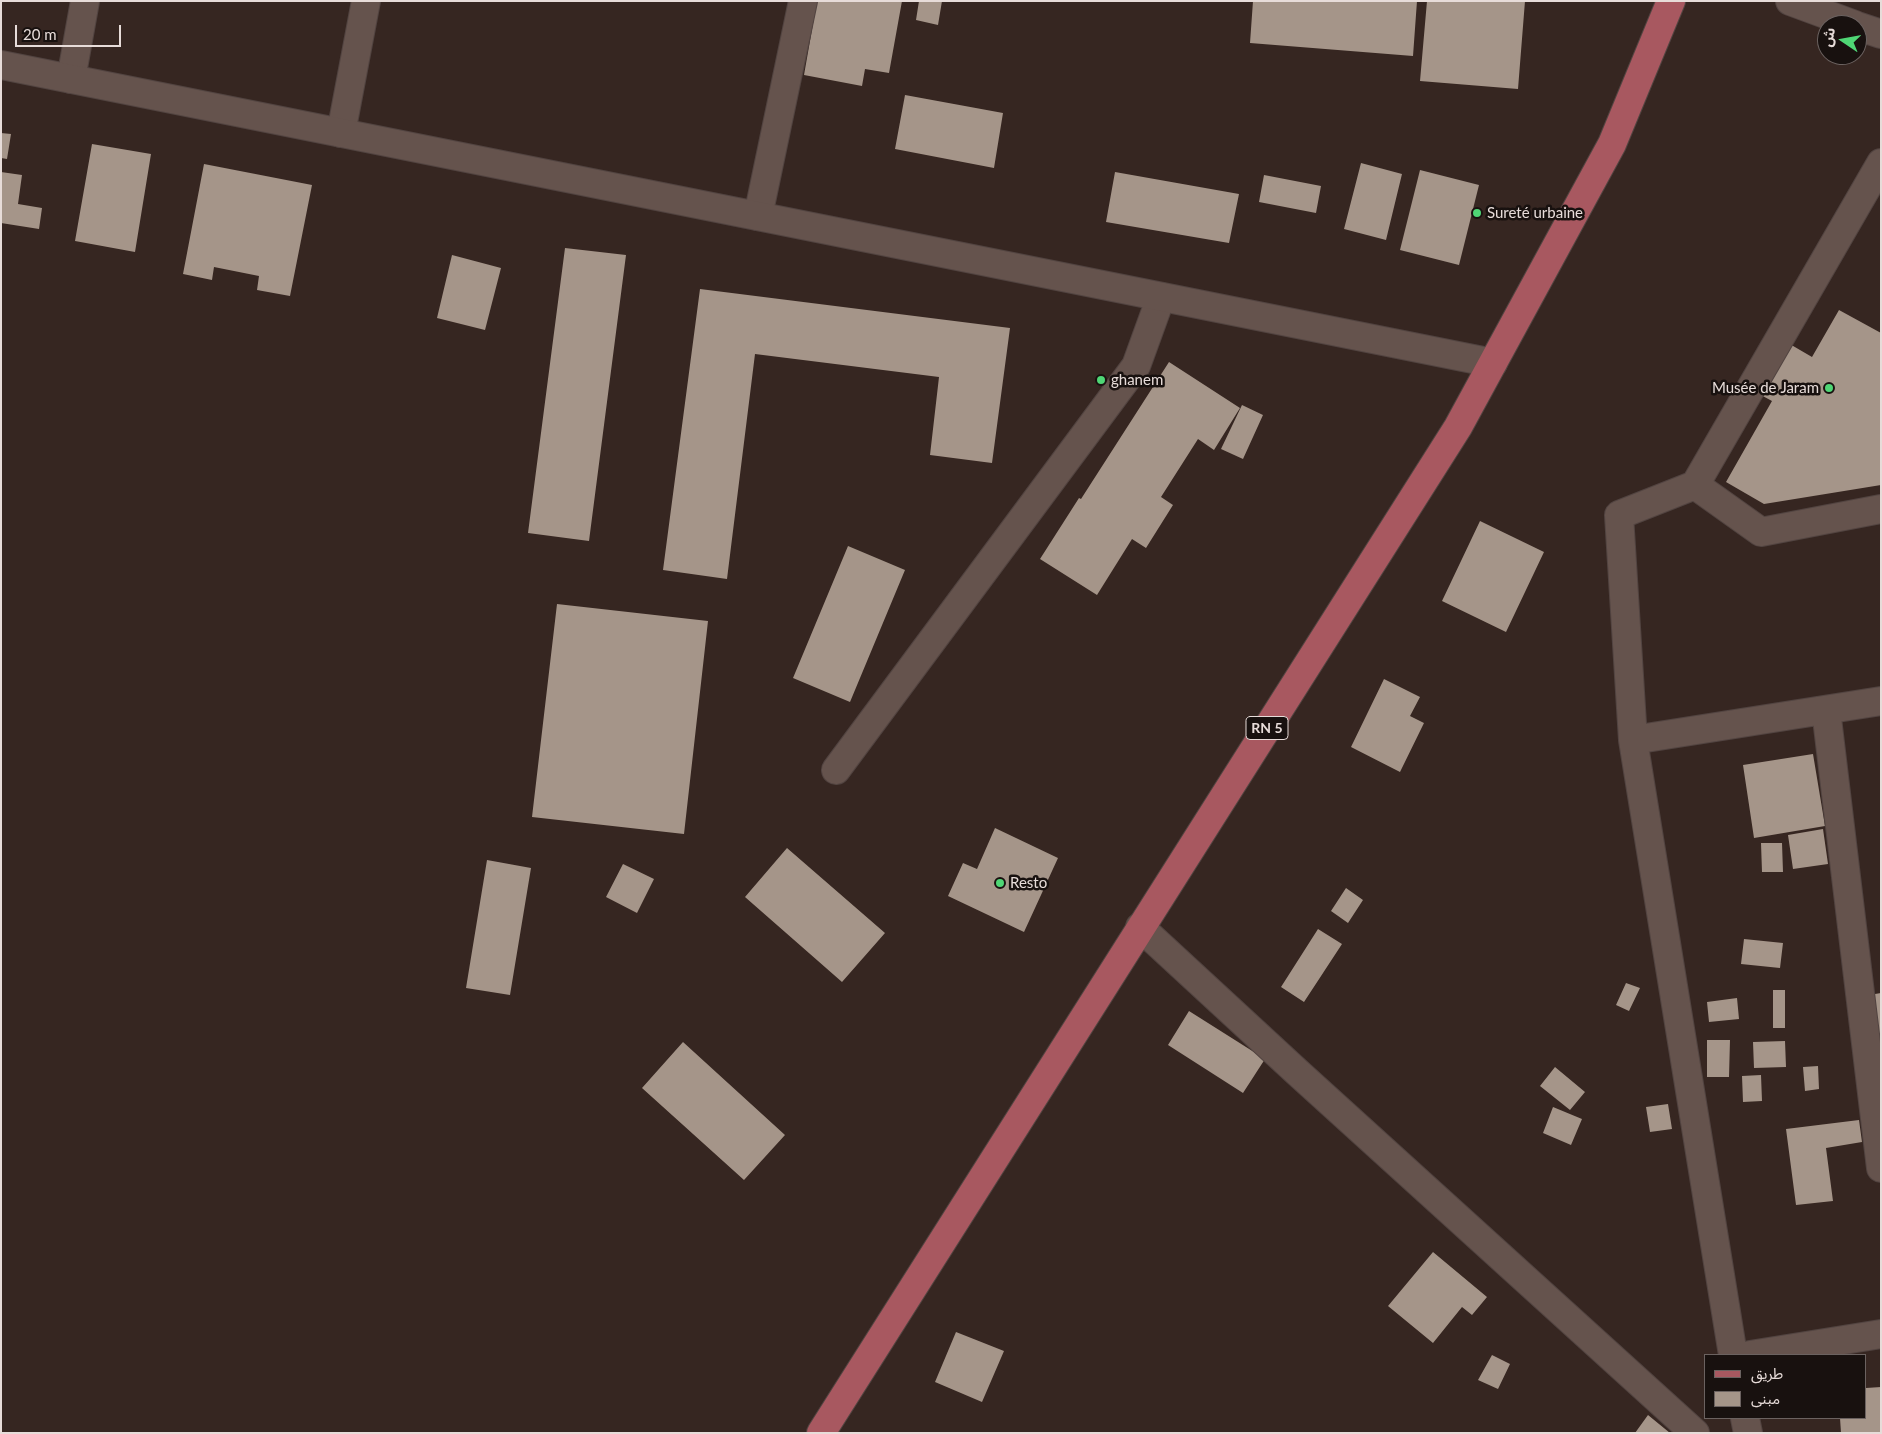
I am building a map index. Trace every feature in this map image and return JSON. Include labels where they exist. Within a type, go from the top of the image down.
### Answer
[{"type":"main road","name":"RN 5","points":[[821,1433],[1458,427],[1612,144],[1670,1]]},
{"type":"street","points":[[71,79],[85,1]]},
{"type":"street","points":[[341,133],[366,1]]},
{"type":"street","points":[[758,216],[803,1]]},
{"type":"street","points":[[1790,1],[1828,15]]},
{"type":"street","points":[[1867,29],[1881,34]]},
{"type":"street","points":[[1,65],[1493,363]]},
{"type":"street","points":[[1733,1354],[1632,740],[1620,515],[1695,485],[1881,163]]},
{"type":"street","points":[[836,770],[1136,366],[1161,296]]},
{"type":"street","points":[[1695,485],[1761,532],[1881,509]]},
{"type":"street","points":[[1632,740],[1881,701]]},
{"type":"street","points":[[1826,710],[1881,1168]]},
{"type":"street","points":[[1140,927],[1695,1433]]},
{"type":"street","points":[[1756,1354],[1881,1334]]},
{"type":"street","points":[[1745,1419],[1748,1433]]},
{"type":"building","points":[[817,1],[902,1],[889,73],[865,69],[862,86],[804,75]]},
{"type":"building","points":[[919,1],[942,1],[938,25],[916,20]]},
{"type":"building","points":[[1253,1],[1417,1],[1413,56],[1250,43]]},
{"type":"building","points":[[1427,1],[1525,1],[1518,89],[1420,81]]},
{"type":"building","points":[[905,95],[1003,113],[994,168],[895,149]]},
{"type":"building","points":[[1,133],[11,134],[7,159],[1,158]]},
{"type":"building","points":[[92,144],[151,154],[135,252],[75,241]]},
{"type":"building","points":[[1361,163],[1402,174],[1386,240],[1344,229]]},
{"type":"building","points":[[204,164],[312,185],[290,296],[257,290],[259,276],[214,267],[212,280],[183,274]]},
{"type":"building","points":[[1420,170],[1479,185],[1459,265],[1400,250]]},
{"type":"building","points":[[1,172],[22,175],[18,204],[42,208],[39,229],[1,223]]},
{"type":"building","points":[[1115,172],[1239,194],[1229,243],[1106,222]]},
{"type":"building","points":[[1264,175],[1321,186],[1316,213],[1259,202]]},
{"type":"building","points":[[565,248],[626,255],[589,541],[528,533]]},
{"type":"building","points":[[452,255],[501,268],[485,330],[437,318]]},
{"type":"building","points":[[700,289],[1010,328],[992,463],[930,455],[939,377],[755,354],[727,579],[663,570]]},
{"type":"building","points":[[1839,310],[1881,333],[1881,485],[1764,504],[1726,482],[1772,401],[1759,394],[1788,343],[1812,357]]},
{"type":"building","points":[[1169,362],[1240,408],[1214,450],[1198,439],[1161,497],[1173,505],[1146,548],[1132,539],[1097,595],[1040,559]]},
{"type":"building","points":[[1242,405],[1263,415],[1243,459],[1221,449]]},
{"type":"building","points":[[1480,521],[1544,552],[1506,632],[1442,601]]},
{"type":"building","points":[[848,546],[905,570],[850,702],[793,678]]},
{"type":"building","points":[[557,604],[708,621],[684,834],[532,817]]},
{"type":"building","points":[[1384,679],[1420,697],[1410,716],[1424,723],[1400,772],[1351,747]]},
{"type":"building","points":[[1813,754],[1825,826],[1754,838],[1743,765]]},
{"type":"building","name":"Resto","points":[[995,828],[1058,858],[1024,932],[948,896],[963,863],[977,869]]},
{"type":"building","points":[[1823,829],[1828,864],[1793,869],[1788,835]]},
{"type":"building","points":[[1761,843],[1782,843],[1783,872],[1762,872]]},
{"type":"building","points":[[787,848],[885,933],[842,982],[745,897]]},
{"type":"building","points":[[487,860],[531,868],[510,995],[466,988]]},
{"type":"building","points":[[623,864],[654,879],[637,913],[606,897]]},
{"type":"building","points":[[1346,888],[1363,900],[1348,923],[1331,911]]},
{"type":"building","points":[[1318,929],[1342,944],[1304,1002],[1281,987]]},
{"type":"building","points":[[1744,939],[1783,943],[1780,968],[1741,964]]},
{"type":"building","points":[[1626,983],[1640,988],[1629,1011],[1616,1005]]},
{"type":"building","points":[[1773,990],[1785,990],[1785,1028],[1773,1028]]},
{"type":"building","points":[[1881,993],[1881,1062],[1869,995]]},
{"type":"building","points":[[1737,998],[1739,1019],[1709,1022],[1707,1002]]},
{"type":"building","points":[[1189,1011],[1265,1059],[1243,1093],[1168,1045]]},
{"type":"building","points":[[1707,1040],[1730,1040],[1729,1077],[1707,1077]]},
{"type":"building","points":[[1785,1041],[1786,1067],[1754,1068],[1753,1042]]},
{"type":"building","points":[[683,1042],[785,1135],[744,1180],[642,1088]]},
{"type":"building","points":[[1818,1066],[1819,1089],[1805,1091],[1803,1067]]},
{"type":"building","points":[[1555,1067],[1585,1092],[1570,1110],[1540,1086]]},
{"type":"building","points":[[1761,1075],[1762,1101],[1743,1102],[1742,1076]]},
{"type":"building","points":[[1668,1104],[1672,1129],[1650,1132],[1646,1107]]},
{"type":"building","points":[[1553,1107],[1582,1119],[1571,1145],[1543,1133]]},
{"type":"building","points":[[1859,1120],[1862,1142],[1826,1148],[1833,1201],[1796,1205],[1786,1129]]},
{"type":"building","points":[[1433,1252],[1487,1297],[1472,1315],[1462,1307],[1433,1343],[1388,1306]]},
{"type":"building","points":[[956,1332],[1004,1351],[982,1402],[935,1382]]},
{"type":"building","points":[[1492,1355],[1510,1364],[1498,1389],[1478,1380]]},
{"type":"building","points":[[1881,1387],[1881,1433],[1841,1433],[1840,1419],[1867,1419],[1867,1388]]},
{"type":"building","points":[[1648,1415],[1670,1433],[1635,1433]]},
{"type":"place","name":"Sureté urbaine","points":[[1477,213]]},
{"type":"place","name":"ghanem","points":[[1101,380]]},
{"type":"place","name":"Musée de Jaram","points":[[1829,388]]},
{"type":"place","name":"Resto","points":[[1000,883]]}]
